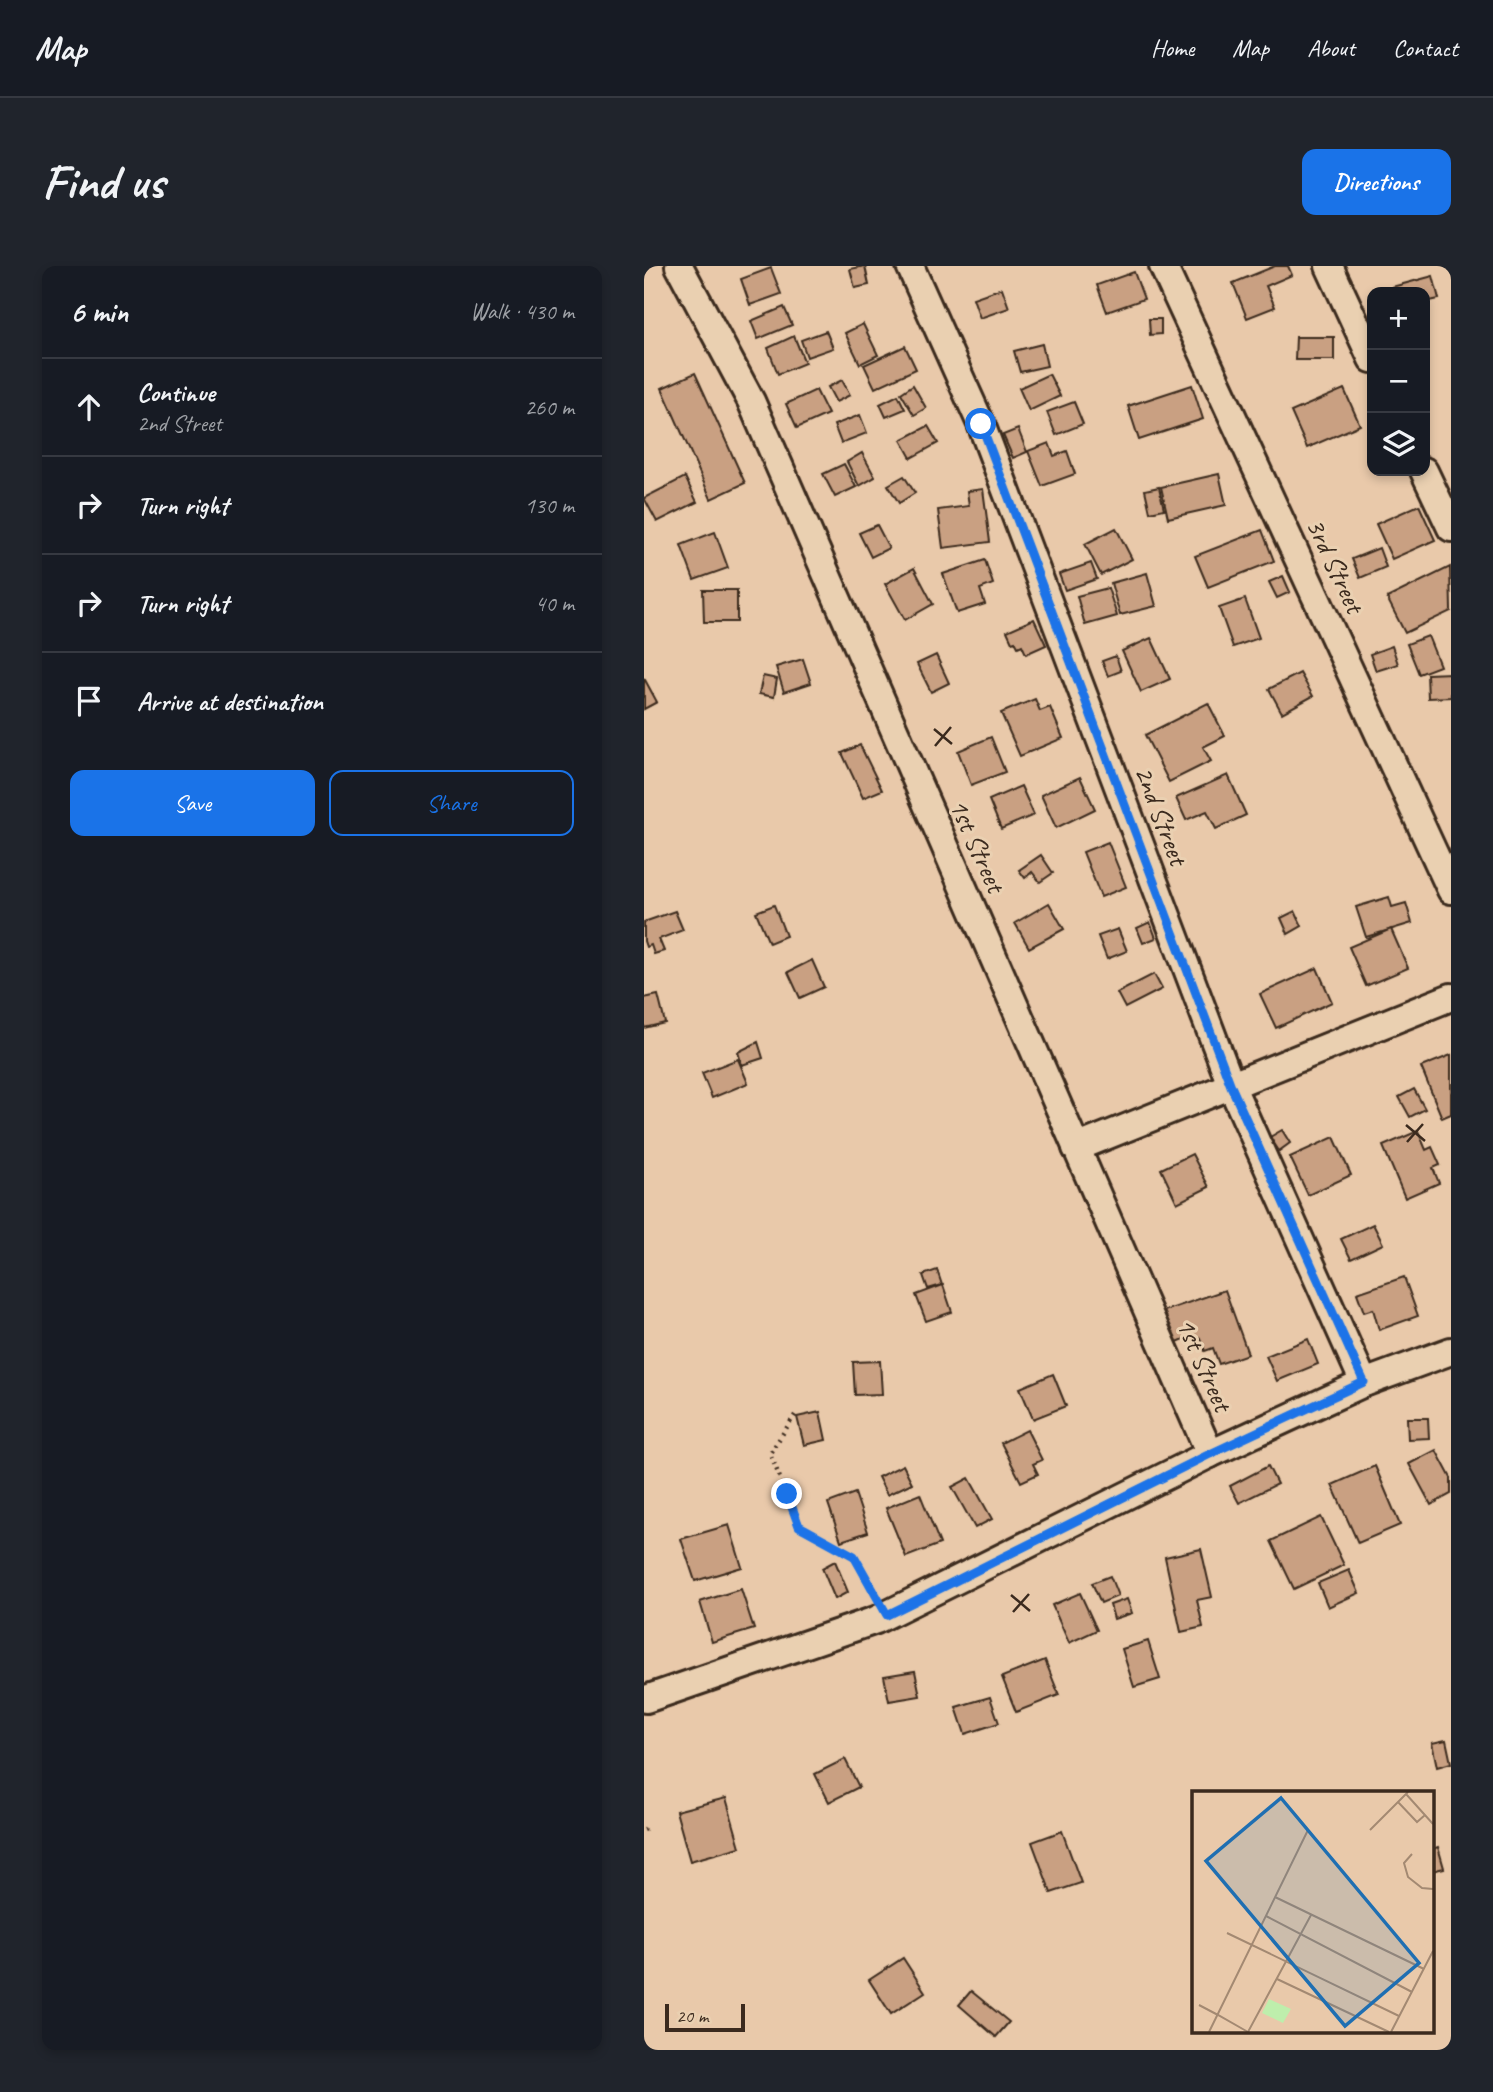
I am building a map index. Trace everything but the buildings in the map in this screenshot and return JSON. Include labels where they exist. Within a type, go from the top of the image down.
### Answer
[{"type":"street","name":"1st Street","points":[[678,266],[751,401],[1210,1454]]},
{"type":"street","name":"2nd Street","points":[[910,266],[981,424],[1231,1086],[1364,1382]]},
{"type":"street","name":"3rd Street","points":[[1163,266],[1451,890]]},
{"type":"street","points":[[1329,266],[1368,350]]},
{"type":"street","points":[[1426,476],[1451,528]]},
{"type":"street","points":[[1076,1148],[1451,997]]},
{"type":"street","points":[[646,1699],[887,1615],[1210,1454],[1364,1382],[1451,1350]]},
{"type":"path","points":[[795,1415],[770,1452],[799,1526],[854,1556],[887,1615]]},
{"type":"route","points":[[787,1494],[799,1526],[854,1556],[887,1615],[1210,1454],[1364,1382],[1231,1086],[981,424]]}]
